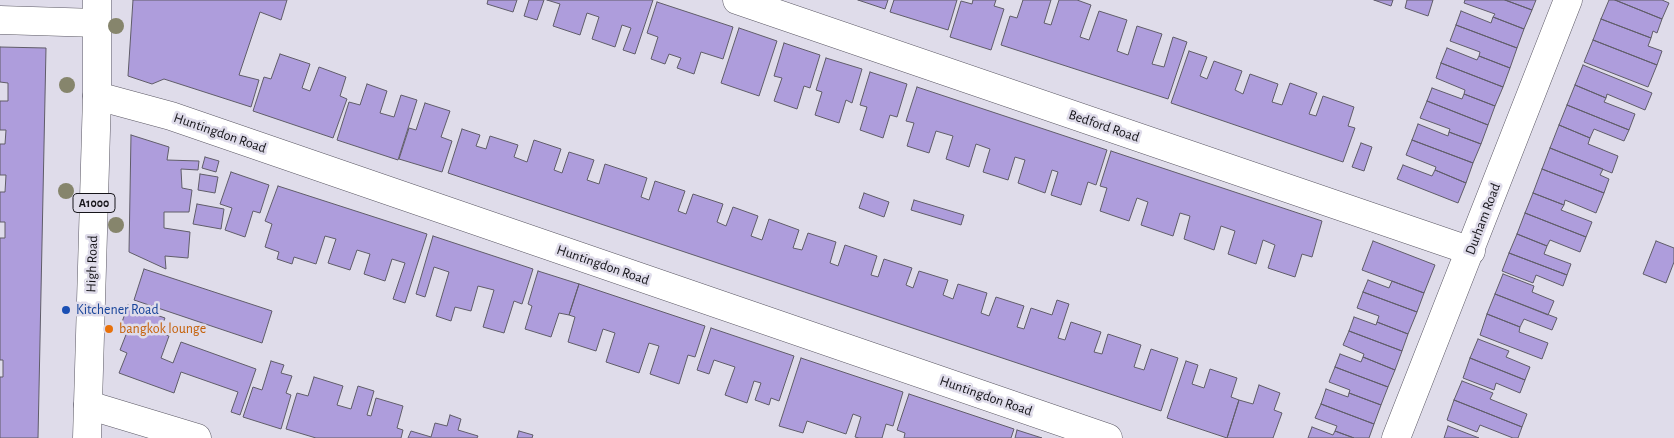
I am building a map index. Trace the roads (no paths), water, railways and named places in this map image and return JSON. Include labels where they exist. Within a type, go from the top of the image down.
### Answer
[{"type":"street","name":"Bedford Road","points":[[737,0],[1470,250]]},
{"type":"street","name":"Durham Road","points":[[1396,438],[1568,0]]},
{"type":"street","points":[[0,20],[97,11]]},
{"type":"street","name":"High Road","points":[[87,438],[97,11]]},
{"type":"street","name":"Huntingdon Road","points":[[96,96],[171,116],[1108,438]]},
{"type":"street","points":[[88,405],[197,438]]},
{"type":"place","name":"Kitchener Road","points":[[66,310]]},
{"type":"place","name":"bangkok lounge","points":[[109,329]]}]
